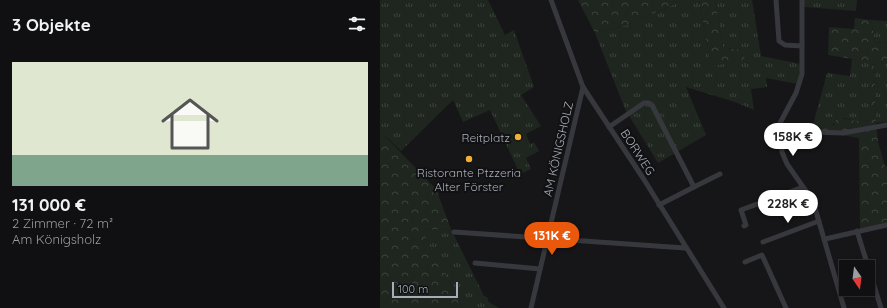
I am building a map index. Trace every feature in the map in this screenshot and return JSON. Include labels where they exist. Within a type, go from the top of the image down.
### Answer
[{"type":"street","name":"BORWEG","points":[[551,0],[583,87],[639,171],[685,248],[724,308]]},
{"type":"street","points":[[776,0],[779,41],[785,45],[802,46]]},
{"type":"street","points":[[802,0],[802,65],[800,83],[780,123],[782,152],[787,164],[812,201],[825,239],[844,308]]},
{"type":"street","name":"AM KÖNIGSHOLZ","points":[[531,308],[583,87]]},
{"type":"street","points":[[609,127],[644,103],[649,103],[652,105],[694,187]]},
{"type":"street","points":[[781,131],[843,134],[887,125]]},
{"type":"street","points":[[659,205],[720,174]]},
{"type":"street","points":[[744,226],[746,225],[741,210],[803,187]]},
{"type":"street","points":[[763,242],[819,221]]},
{"type":"street","points":[[825,239],[887,225]]},
{"type":"street","points":[[857,231],[881,308]]},
{"type":"street","points":[[454,232],[685,248]]},
{"type":"street","points":[[745,262],[762,255],[786,308]]},
{"type":"street","points":[[474,263],[540,269]]},
{"type":"green space","points":[[380,0],[488,0],[505,35],[514,30],[534,87],[521,95],[541,126],[526,134],[530,144],[534,142],[539,151],[526,158],[531,169],[520,174],[490,110],[463,122],[453,100],[401,151],[380,131]]},
{"type":"green space","points":[[578,0],[684,0],[627,25],[595,33]]},
{"type":"green space","points":[[684,0],[699,0],[711,66],[743,50],[723,48],[715,0],[752,0],[761,56],[801,64],[798,84],[766,78],[767,87],[751,89],[754,110],[735,102],[686,87],[706,135],[658,163],[625,109],[595,33],[627,25]]},
{"type":"green space","points":[[699,0],[715,0],[723,48],[743,50],[745,61],[711,66]]},
{"type":"green space","points":[[804,0],[857,0],[856,11],[804,7]]},
{"type":"green space","points":[[855,18],[871,20],[875,42],[887,43],[887,62],[874,62],[878,142],[885,166],[887,166],[887,224],[860,229],[859,138],[812,130],[814,121],[827,125],[834,125],[837,118],[858,121],[870,120],[870,62],[828,55],[829,27],[854,29]]},
{"type":"green space","points":[[871,20],[887,21],[887,43],[875,42]]},
{"type":"green space","points":[[852,59],[870,61],[870,120],[857,121],[844,118],[829,125],[814,121],[827,73],[850,76]]},
{"type":"green space","points":[[874,62],[887,62],[887,122],[876,123]]},
{"type":"green space","name":"Reitplatz","points":[[519,122],[530,146],[518,151],[507,128]]},
{"type":"green space","points":[[380,131],[436,189],[451,229],[422,230],[462,308],[380,308]]},
{"type":"green space","points":[[451,229],[484,296],[487,297],[489,302],[499,308],[462,308],[421,230]]},
{"type":"place","name":"Reitplatz","points":[[518,137]]},
{"type":"place","name":"Ristorante Ptzzeria Alter Förster","points":[[469,159]]}]
